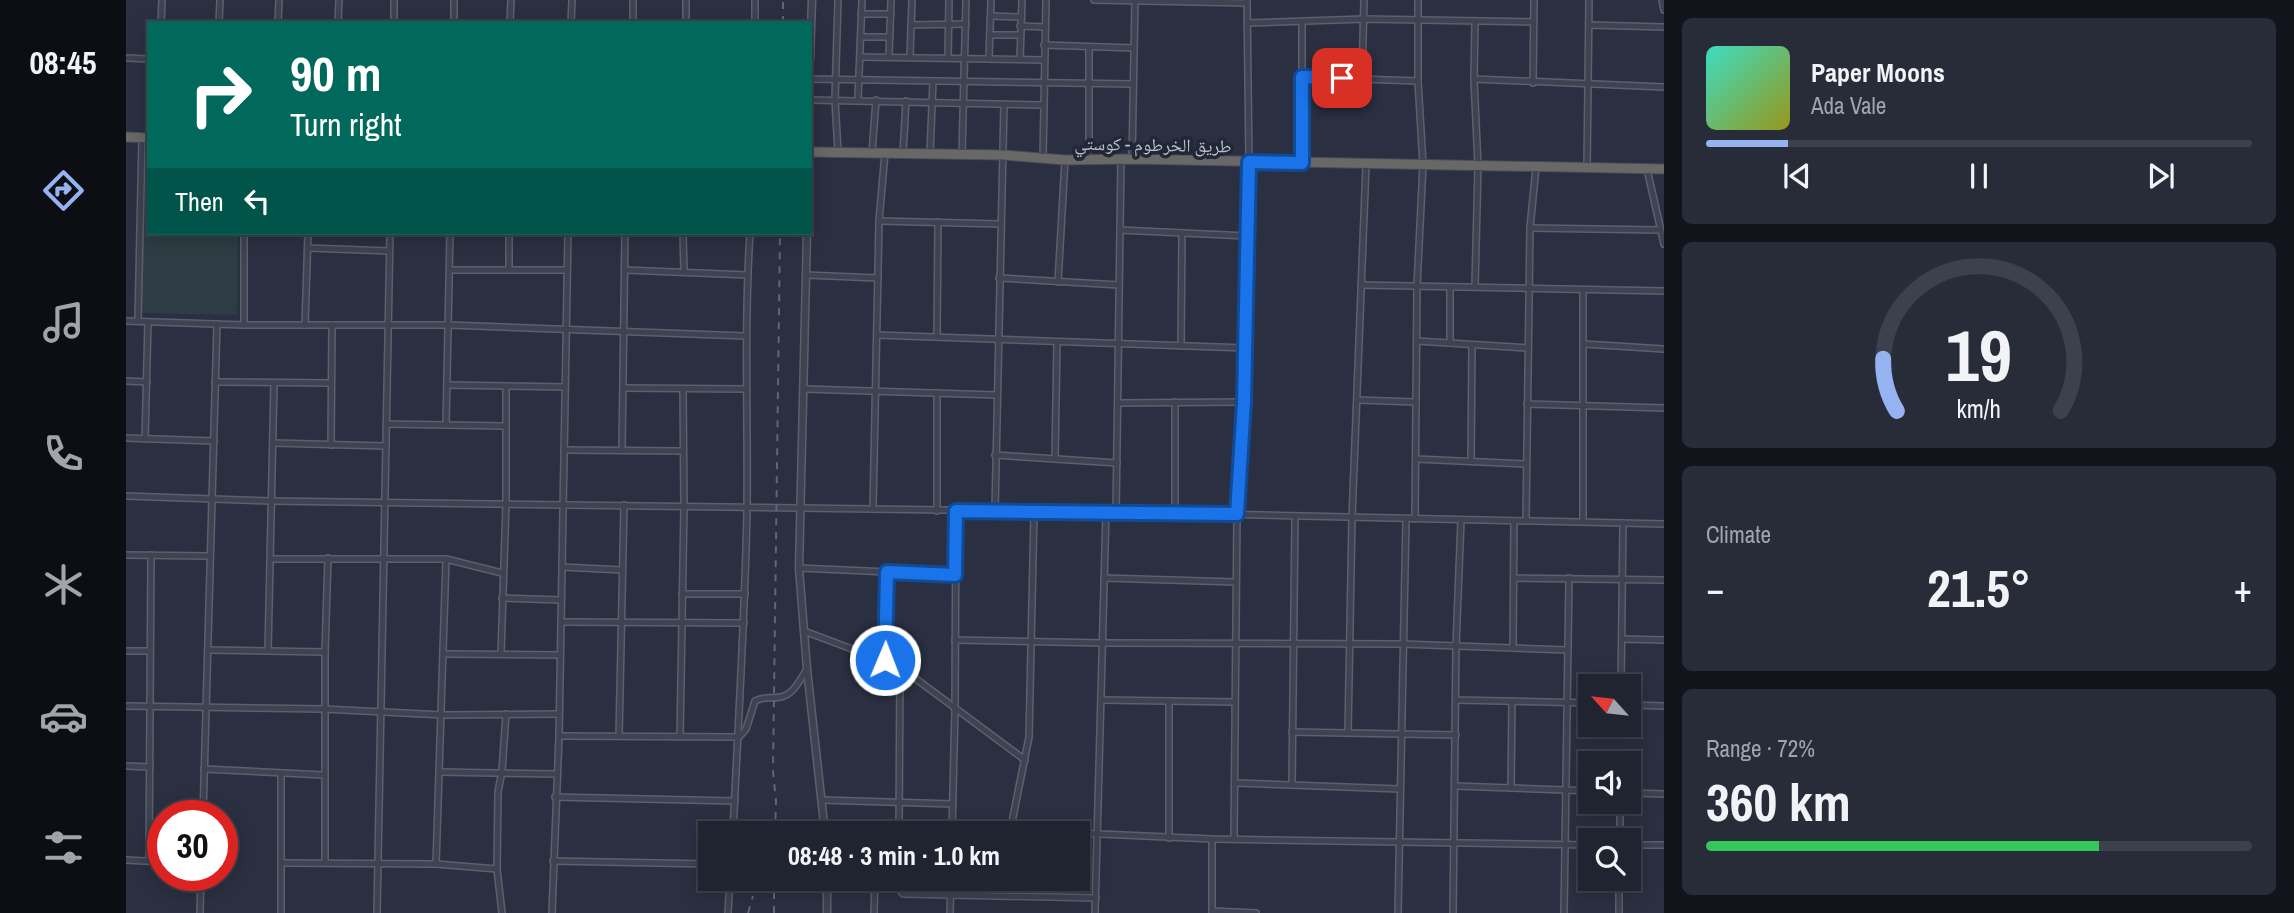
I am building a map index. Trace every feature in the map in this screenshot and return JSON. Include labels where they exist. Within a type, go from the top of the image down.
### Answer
[{"type":"highway","points":[[126,137],[145,138]]},
{"type":"highway","name":"طريق الخرطوم - كوستي","points":[[812,152],[1004,155],[1065,160],[1664,169]]},
{"type":"street","points":[[161,21],[162,0]]},
{"type":"street","points":[[219,21],[220,0]]},
{"type":"street","points":[[278,21],[279,0]]},
{"type":"street","points":[[338,21],[339,0]]},
{"type":"street","points":[[394,0],[394,21]]},
{"type":"street","points":[[454,0],[454,21]]},
{"type":"street","points":[[510,21],[511,0]]},
{"type":"street","points":[[571,21],[572,0]]},
{"type":"street","points":[[633,0],[633,21]]},
{"type":"street","points":[[686,0],[686,21]]},
{"type":"street","points":[[755,0],[755,21]]},
{"type":"street","points":[[812,21],[813,0]]},
{"type":"street","points":[[838,0],[835,100],[838,152]]},
{"type":"street","points":[[858,99],[862,0]]},
{"type":"street","points":[[889,57],[891,0]]},
{"type":"street","points":[[910,56],[912,0]]},
{"type":"street","points":[[948,0],[948,57]]},
{"type":"street","points":[[962,154],[967,0]]},
{"type":"street","points":[[989,58],[991,0]]},
{"type":"street","points":[[1020,59],[1022,0]]},
{"type":"street","points":[[1043,158],[1046,0]]},
{"type":"street","points":[[1094,0],[1247,1],[1249,162],[1246,348],[1237,514],[1234,839]]},
{"type":"street","points":[[1362,79],[1364,0]]},
{"type":"street","points":[[1415,519],[1417,285],[1423,165],[1418,81],[1418,0]]},
{"type":"street","points":[[1533,83],[1534,0]]},
{"type":"street","points":[[1587,168],[1589,0]]},
{"type":"street","points":[[1662,0],[1664,10]]},
{"type":"street","points":[[1132,159],[1135,1]]},
{"type":"street","points":[[861,14],[891,14]]},
{"type":"street","points":[[991,16],[1021,17]]},
{"type":"street","points":[[1247,23],[1364,19],[1534,22]]},
{"type":"street","points":[[1302,22],[1302,163]]},
{"type":"street","points":[[1475,22],[1474,79],[1478,166],[1475,286]]},
{"type":"street","points":[[911,25],[966,24]]},
{"type":"street","points":[[1020,26],[1045,27]]},
{"type":"street","points":[[1589,26],[1664,27]]},
{"type":"street","points":[[990,35],[1020,35]]},
{"type":"street","points":[[861,37],[890,37]]},
{"type":"street","points":[[1044,45],[1134,48]]},
{"type":"street","points":[[1089,47],[1089,159]]},
{"type":"street","points":[[860,57],[1044,60]]},
{"type":"street","points":[[126,58],[147,59]]},
{"type":"street","points":[[1302,77],[1418,81]]},
{"type":"street","points":[[812,79],[1133,84]]},
{"type":"street","points":[[1474,79],[1664,87]]},
{"type":"street","points":[[930,154],[933,81]]},
{"type":"street","points":[[812,100],[1042,105]]},
{"type":"street","points":[[872,153],[876,100]]},
{"type":"street","points":[[903,153],[906,101]]},
{"type":"street","points":[[995,511],[1004,104]]},
{"type":"street","points":[[138,321],[145,138]]},
{"type":"street","points":[[873,509],[878,221],[885,153]]},
{"type":"street","points":[[1116,513],[1121,159]]},
{"type":"street","points":[[1058,282],[1065,160]]},
{"type":"street","points":[[1348,732],[1352,518],[1366,165]]},
{"type":"street","points":[[1526,520],[1530,228],[1536,167]]},
{"type":"street","points":[[1647,169],[1664,244]]},
{"type":"street","points":[[878,221],[1000,224]]},
{"type":"street","points":[[937,336],[938,222]]},
{"type":"street","points":[[1530,228],[1660,230]]},
{"type":"street","points":[[1120,230],[1247,236]]},
{"type":"street","points":[[1181,346],[1182,233]]},
{"type":"street","points":[[244,235],[244,325]]},
{"type":"street","points":[[305,325],[308,235]]},
{"type":"street","points":[[377,913],[390,235]]},
{"type":"street","points":[[446,425],[450,235]]},
{"type":"street","points":[[509,235],[509,269]]},
{"type":"street","points":[[552,913],[559,736],[568,235]]},
{"type":"street","points":[[622,450],[625,235]]},
{"type":"street","points":[[683,235],[684,272]]},
{"type":"street","points":[[734,821],[745,594],[746,336],[750,235]]},
{"type":"street","points":[[807,235],[799,568],[824,821]]},
{"type":"street","points":[[308,248],[390,251]]},
{"type":"street","points":[[450,270],[567,270]]},
{"type":"street","points":[[625,270],[747,275]]},
{"type":"street","points":[[806,275],[878,278]]},
{"type":"street","points":[[999,278],[1119,285]]},
{"type":"street","points":[[1362,285],[1664,291]]},
{"type":"street","points":[[1450,286],[1450,343]]},
{"type":"street","points":[[1583,290],[1583,522]]},
{"type":"street","points":[[126,321],[244,325],[449,325],[746,336]]},
{"type":"street","points":[[145,439],[148,322]]},
{"type":"street","points":[[203,800],[217,324]]},
{"type":"street","points":[[331,445],[332,325]]},
{"type":"street","points":[[877,335],[1246,348]]},
{"type":"street","points":[[1417,341],[1528,348]]},
{"type":"street","points":[[1055,458],[1057,342]]},
{"type":"street","points":[[1584,344],[1664,349]]},
{"type":"street","points":[[1471,461],[1472,345]]},
{"type":"street","points":[[126,381],[147,382]]},
{"type":"street","points":[[215,382],[330,383]]},
{"type":"street","points":[[268,651],[274,383]]},
{"type":"street","points":[[447,385],[565,387]]},
{"type":"street","points":[[501,653],[506,504],[506,387]]},
{"type":"street","points":[[623,388],[747,389]]},
{"type":"street","points":[[680,737],[683,389]]},
{"type":"street","points":[[805,389],[997,395]]},
{"type":"street","points":[[937,393],[937,511]]},
{"type":"street","points":[[1357,400],[1416,402]]},
{"type":"street","points":[[1175,402],[1175,513]]},
{"type":"street","points":[[1118,403],[1244,402]]},
{"type":"street","points":[[1527,404],[1664,408]]},
{"type":"street","points":[[386,424],[505,426]]},
{"type":"street","points":[[126,439],[214,440]]},
{"type":"street","points":[[273,443],[386,446]]},
{"type":"street","points":[[564,450],[682,451]]},
{"type":"street","points":[[995,455],[1117,463]]},
{"type":"street","points":[[1416,459],[1526,464]]},
{"type":"street","points":[[126,496],[1034,513],[1237,514],[1664,524]]},
{"type":"street","points":[[619,736],[624,505]]},
{"type":"street","points":[[952,821],[956,511]]},
{"type":"street","points":[[1012,821],[1028,737],[1034,513]]},
{"type":"street","points":[[1095,913],[1106,513]]},
{"type":"street","points":[[1292,784],[1295,516]]},
{"type":"street","points":[[1398,913],[1406,519]]},
{"type":"street","points":[[1453,913],[1456,646],[1461,520]]},
{"type":"street","points":[[1513,648],[1514,521]]},
{"type":"street","points":[[1621,674],[1623,523]]},
{"type":"street","points":[[126,555],[210,556]]},
{"type":"street","points":[[150,800],[151,555]]},
{"type":"street","points":[[325,862],[324,709],[328,558]]},
{"type":"street","points":[[270,559],[446,559],[502,573]]},
{"type":"street","points":[[436,864],[443,715],[446,559]]},
{"type":"street","points":[[562,567],[622,570]]},
{"type":"street","points":[[799,568],[955,575]]},
{"type":"street","points":[[885,660],[887,572]]},
{"type":"street","points":[[1104,578],[1236,582]]},
{"type":"street","points":[[1514,578],[1664,580]]},
{"type":"street","points":[[1564,913],[1569,578]]},
{"type":"street","points":[[682,594],[745,594]]},
{"type":"street","points":[[502,598],[561,600]]},
{"type":"street","points":[[561,622],[744,623]]},
{"type":"street","points":[[804,631],[900,667],[1025,760]]},
{"type":"street","points":[[955,639],[1103,643],[1402,644],[1568,650]]},
{"type":"street","points":[[1622,639],[1664,640]]},
{"type":"street","points":[[208,650],[325,652]]},
{"type":"street","points":[[126,651],[150,651]]},
{"type":"street","points":[[443,654],[560,654]]},
{"type":"street","points":[[899,821],[900,667]]},
{"type":"street","points":[[559,736],[739,737],[746,729],[755,701],[759,698],[789,694],[807,669]]},
{"type":"street","points":[[1102,700],[1235,702]]},
{"type":"street","points":[[1456,700],[1578,703]]},
{"type":"street","points":[[1511,788],[1512,701]]},
{"type":"street","points":[[1169,702],[1169,838]]},
{"type":"street","points":[[1642,705],[1664,706]]},
{"type":"street","points":[[126,706],[324,709],[443,715],[559,715]]},
{"type":"street","points":[[502,913],[497,869],[498,792],[506,714]]},
{"type":"street","points":[[1292,732],[1456,735]]},
{"type":"street","points":[[126,766],[150,767]]},
{"type":"street","points":[[204,769],[324,775]]},
{"type":"street","points":[[440,772],[556,774]]},
{"type":"street","points":[[281,773],[281,913]]},
{"type":"street","points":[[1236,783],[1400,789]]},
{"type":"street","points":[[1455,786],[1578,790]]},
{"type":"street","points":[[1641,793],[1664,794]]},
{"type":"street","points":[[555,797],[735,801]]},
{"type":"street","points":[[822,800],[953,804]]},
{"type":"street","points":[[1090,834],[1212,839],[1578,845]]},
{"type":"street","points":[[1212,839],[1212,912],[1256,913]]},
{"type":"street","points":[[1641,845],[1664,845]]},
{"type":"street","points":[[126,860],[147,861]]},
{"type":"street","points":[[553,860],[698,864]]},
{"type":"street","points":[[282,863],[378,862],[497,869]]},
{"type":"street","points":[[200,913],[201,891]]},
{"type":"street","points":[[727,913],[729,891]]},
{"type":"street","points":[[827,891],[827,913]]},
{"type":"street","points":[[874,913],[875,891]]},
{"type":"street","points":[[901,891],[903,894],[950,896],[1096,898]]},
{"type":"street","points":[[950,891],[950,913]]},
{"type":"street","points":[[1619,891],[1619,913]]},
{"type":"shaded area","points":[[142,164],[147,164],[147,235],[238,235],[237,315],[139,313]]},
{"type":"railway","points":[[783,0],[783,21]]},
{"type":"railway","points":[[775,821],[773,771],[780,235]]},
{"type":"railway","points":[[774,891],[774,913]]},
{"type":"railway","points":[[748,913],[753,896]]},
{"type":"route","points":[[885,660],[887,572],[955,575],[956,511],[1237,514],[1246,348],[1249,162],[1302,163],[1302,77],[1342,78]]}]
